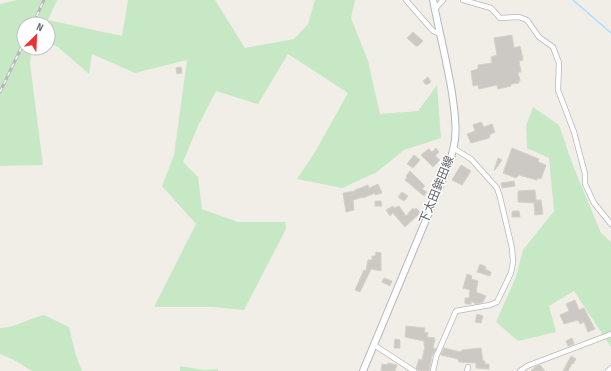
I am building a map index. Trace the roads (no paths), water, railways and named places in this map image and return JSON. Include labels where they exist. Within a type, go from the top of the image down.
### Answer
[{"type":"main road","name":"下太田鉾田線","points":[[363,371],[438,191],[454,148],[455,115],[449,77],[433,0]]},
{"type":"street","points":[[406,0],[433,31],[440,34]]},
{"type":"street","points":[[435,9],[443,0]]},
{"type":"street","points":[[464,0],[491,8],[500,18],[519,17],[527,20],[540,37],[552,47],[559,63],[558,90],[574,132],[585,174],[585,184],[594,203],[611,224]]},
{"type":"street","points":[[433,371],[436,357],[456,311],[490,305],[497,302],[511,273],[514,262],[497,188],[471,159],[454,148]]},
{"type":"street","points":[[520,371],[527,366],[611,334]]},
{"type":"street","points":[[374,345],[414,371]]},
{"type":"street","points":[[608,371],[611,368]]},
{"type":"waterway","points":[[573,0],[611,33]]},
{"type":"railway","points":[[37,16],[44,0]]},
{"type":"railway","points":[[0,92],[17,56]]}]
